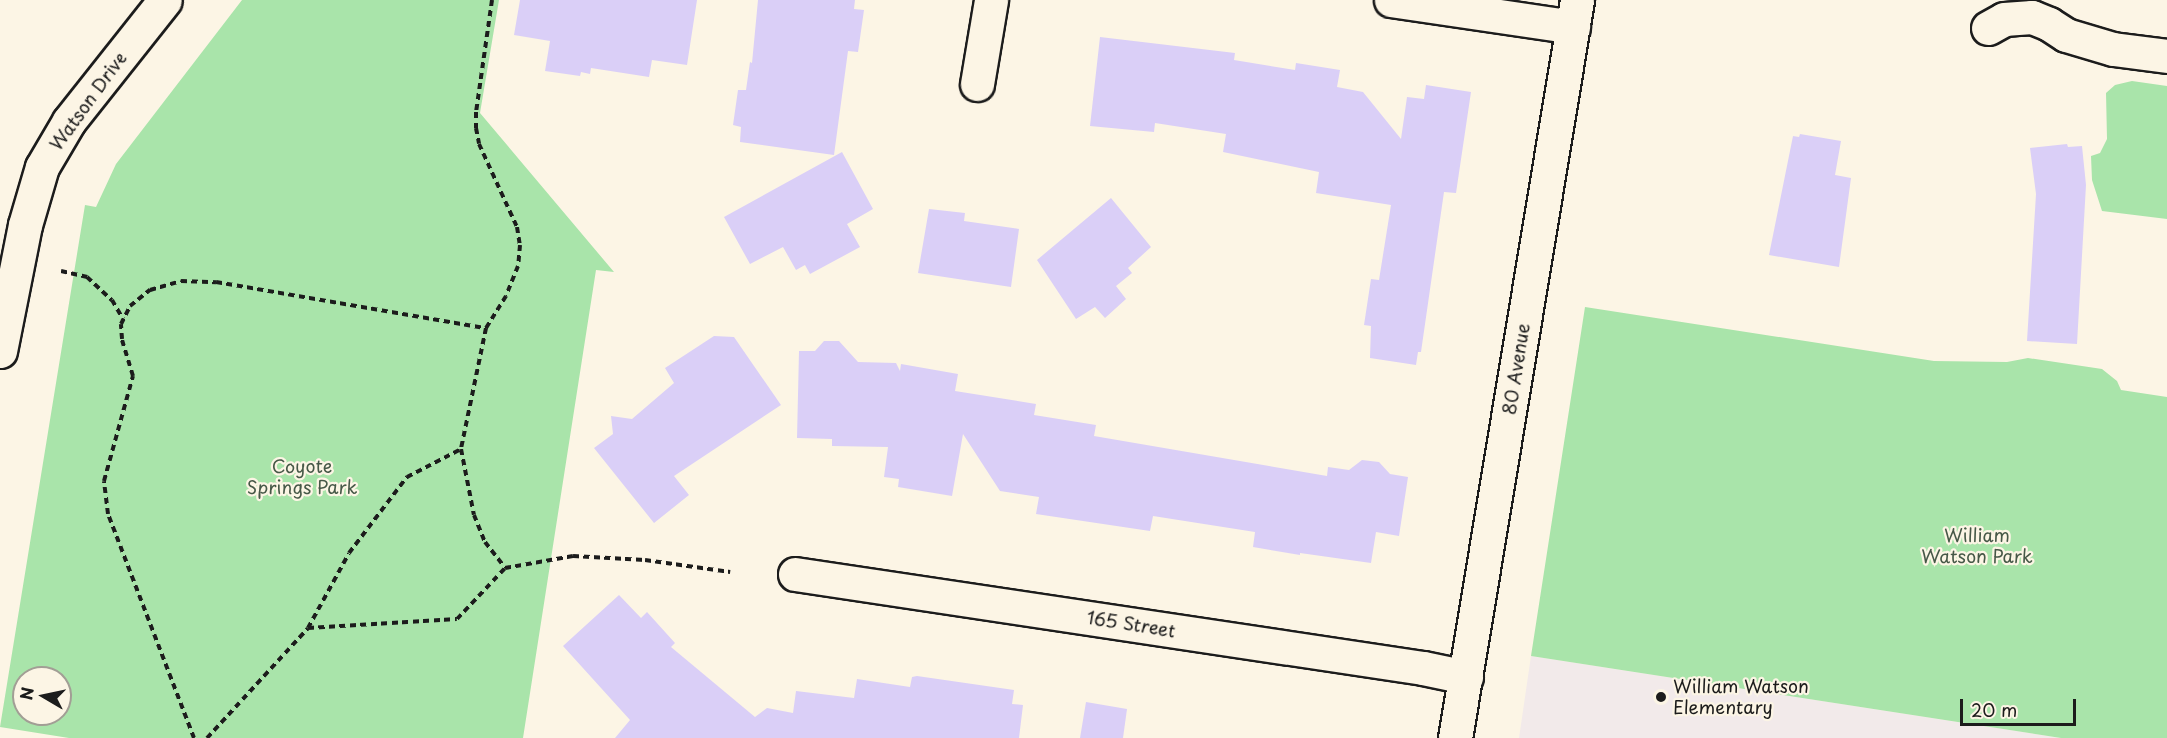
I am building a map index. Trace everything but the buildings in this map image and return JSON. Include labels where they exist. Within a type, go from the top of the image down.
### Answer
[{"type":"street","name":"Watson Drive","points":[[0,351],[10,257],[25,225],[42,167],[54,144],[165,0]]},
{"type":"street","points":[[977,84],[991,0]]},
{"type":"street","points":[[1390,0],[1575,14]]},
{"type":"street","name":"80 Avenue","points":[[1455,738],[1575,14]]},
{"type":"street","points":[[1988,28],[2004,19],[2032,17],[2066,35],[2084,41],[2113,49],[2167,56]]},
{"type":"street","name":"165 Street","points":[[795,574],[1423,668],[1466,677]]},
{"type":"path","points":[[492,0],[476,112],[476,128],[479,144],[517,227],[520,245],[519,266],[506,296],[486,328],[461,449],[474,515],[485,542],[505,568]]},
{"type":"path","points":[[61,271],[87,277],[93,281],[112,300],[123,320]]},
{"type":"path","points":[[194,738],[108,514],[104,481],[133,376],[122,339],[123,320],[130,306],[150,290],[181,282],[216,282],[486,328]]},
{"type":"path","points":[[207,738],[308,628],[331,590],[349,553],[407,477],[461,449]]},
{"type":"path","points":[[308,628],[457,619],[505,568],[573,556],[645,560],[730,572]]},
{"type":"shaded area","name":"William Watson Elementary","points":[[1531,656],[2061,738],[1519,738]]},
{"type":"green space","name":"Coyote Springs Park","points":[[242,0],[499,0],[480,113],[614,272],[596,270],[523,738],[69,738],[0,727],[85,205],[96,207],[116,164]]},
{"type":"green space","points":[[2132,81],[2167,86],[2167,219],[2102,211],[2092,180],[2091,156],[2100,153],[2107,139],[2106,93],[2115,85]]},
{"type":"green space","name":"William Watson Park","points":[[1585,307],[1934,361],[2007,362],[2028,358],[2102,369],[2117,381],[2121,390],[2167,397],[2167,738],[2061,738],[1531,656]]},
{"type":"place","name":"William Watson Elementary","points":[[1661,697]]}]
